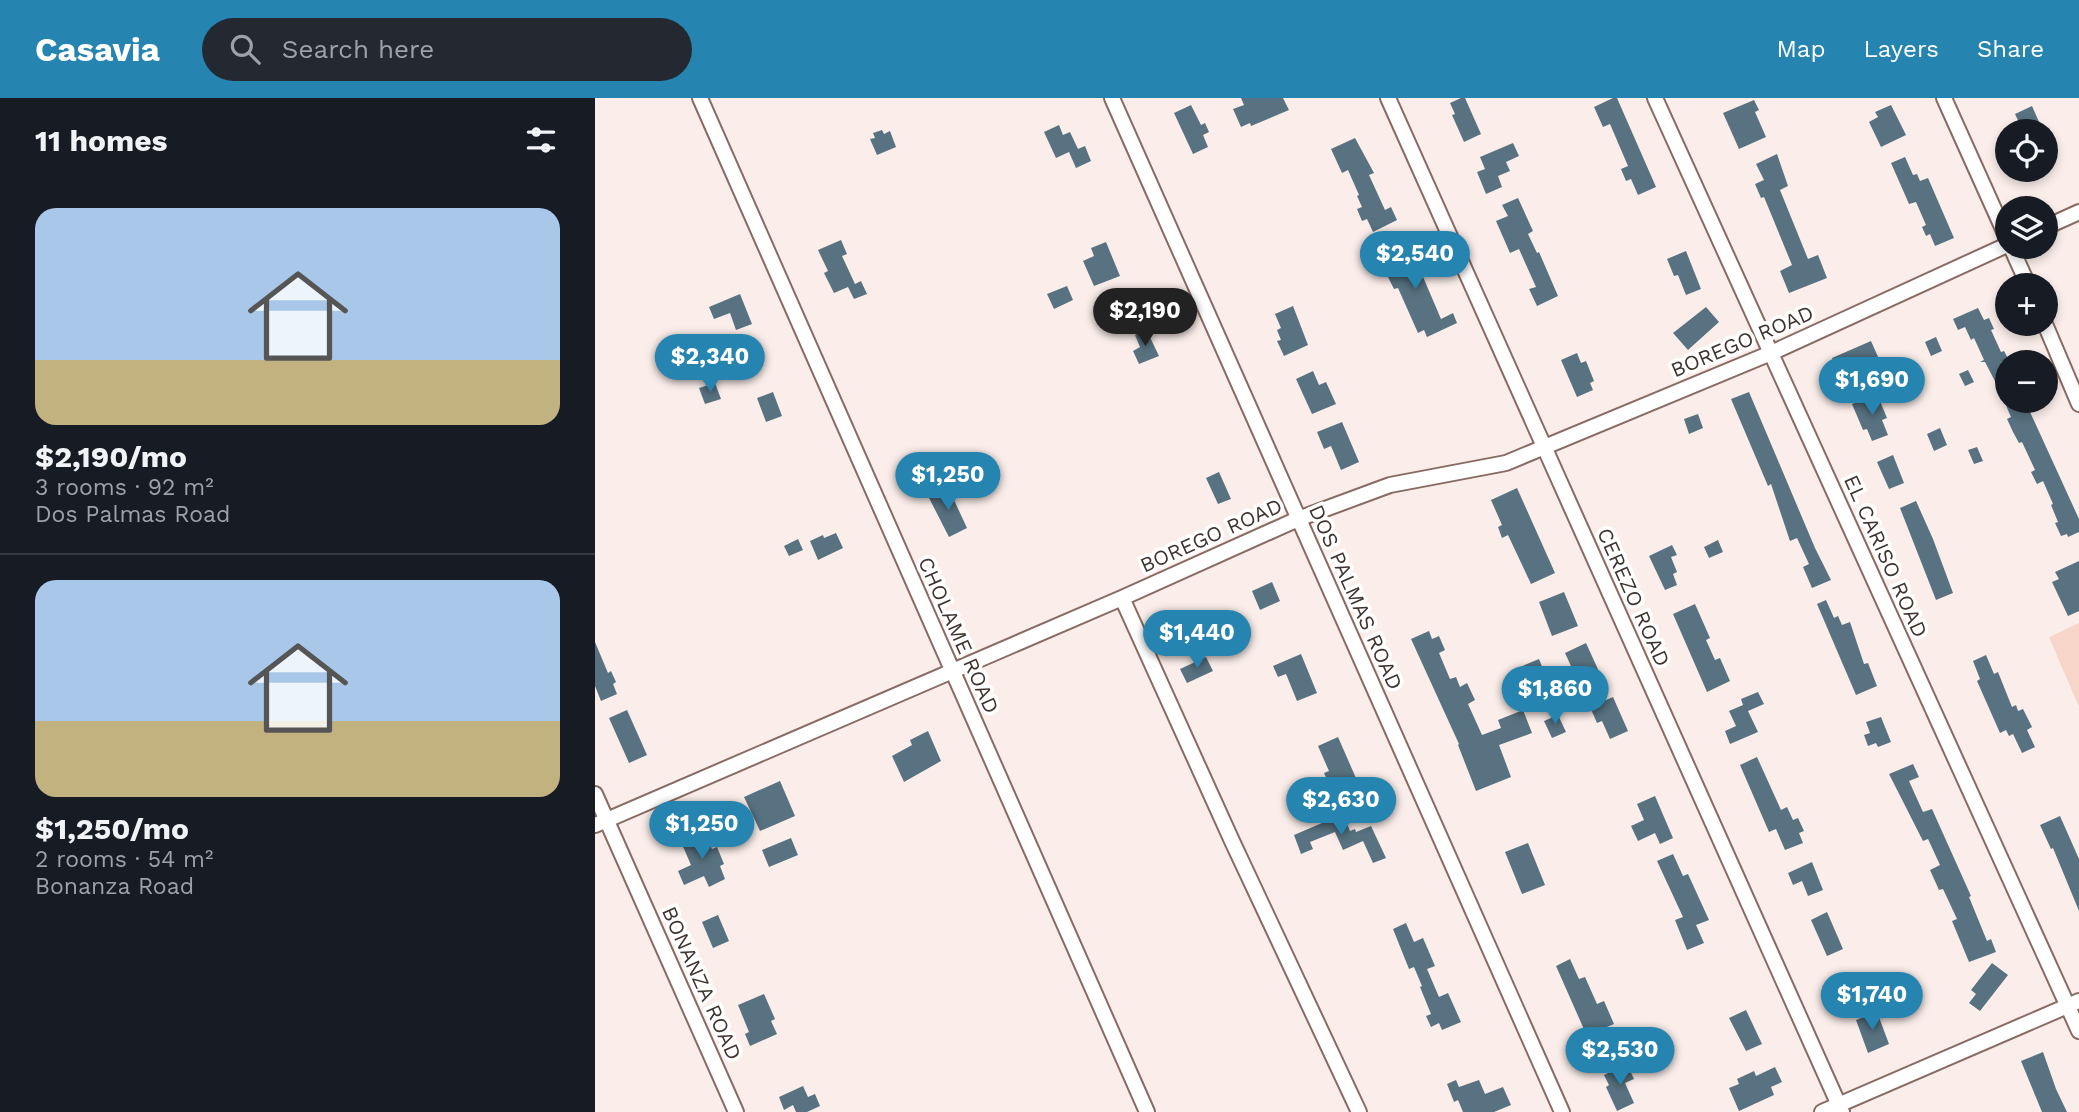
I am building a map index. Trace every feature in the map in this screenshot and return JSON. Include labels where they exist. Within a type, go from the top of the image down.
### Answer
[{"type":"street","name":"CHOLAME ROAD","points":[[700,98],[1147,1112]]},
{"type":"street","points":[[1113,101],[1128,98]]},
{"type":"street","name":"CEREZO ROAD","points":[[1388,98],[1841,1108]]},
{"type":"street","name":"EL CARISO ROAD","points":[[1655,98],[2073,1003],[2079,1031]]},
{"type":"street","points":[[1944,98],[1995,211]]},
{"type":"street","name":"DOS PALMAS ROAD","points":[[1113,101],[1562,1112]]},
{"type":"street","points":[[2058,222],[2079,212]]},
{"type":"street","name":"BOREGO ROAD","points":[[601,822],[1122,598],[1298,519],[1390,485],[1506,463],[1771,353],[1995,252]]},
{"type":"street","points":[[2050,336],[2079,404]]},
{"type":"street","points":[[1122,598],[1359,1112]]},
{"type":"street","name":"BONANZA ROAD","points":[[595,794],[601,822],[736,1112]]},
{"type":"street","points":[[1822,1112],[1841,1108],[2073,1003]]},
{"type":"shaded area","points":[[2079,623],[2079,707],[2049,637]]},
{"type":"building","points":[[1241,98],[1283,98],[1289,110],[1251,126],[1250,123],[1241,127],[1233,109],[1244,105]]},
{"type":"building","points":[[1465,98],[1481,134],[1464,142],[1452,115],[1455,114],[1450,103]]},
{"type":"building","points":[[1617,98],[1656,187],[1638,195],[1631,179],[1626,181],[1621,169],[1628,166],[1610,124],[1603,127],[1594,107]]},
{"type":"building","points":[[1754,100],[1759,110],[1755,112],[1766,137],[1739,149],[1723,113]]},
{"type":"building","points":[[1191,105],[1201,125],[1205,123],[1209,132],[1203,135],[1208,147],[1193,154],[1174,113]]},
{"type":"building","points":[[1891,105],[1906,135],[1881,147],[1869,122],[1878,117],[1875,112]]},
{"type":"building","points":[[2032,106],[2038,119],[2017,119],[2015,114]]},
{"type":"building","points":[[1059,125],[1063,135],[1070,132],[1078,149],[1085,146],[1091,161],[1076,168],[1069,152],[1056,158],[1044,132]]},
{"type":"building","points":[[882,130],[884,134],[890,131],[896,147],[877,155],[870,139],[875,138],[873,133]]},
{"type":"building","points":[[1355,138],[1374,173],[1369,175],[1385,210],[1391,207],[1397,220],[1373,232],[1367,219],[1362,221],[1357,209],[1362,207],[1348,170],[1342,173],[1331,149]]},
{"type":"building","points":[[1513,143],[1519,156],[1506,162],[1510,171],[1498,176],[1502,187],[1486,194],[1477,172],[1485,169],[1480,157]]},
{"type":"building","points":[[1777,154],[1788,186],[1780,190],[1808,259],[1818,255],[1827,278],[1789,293],[1780,271],[1792,265],[1764,197],[1761,198],[1755,184],[1764,180],[1756,164]]},
{"type":"building","points":[[1905,157],[1913,175],[1917,174],[1920,181],[1928,178],[1954,238],[1935,246],[1930,234],[1926,236],[1922,227],[1926,225],[1916,202],[1909,204],[1891,163]]},
{"type":"building","points":[[1518,198],[1533,231],[1528,234],[1558,296],[1537,306],[1529,289],[1536,287],[1519,249],[1510,253],[1496,221],[1508,216],[1502,205]]},
{"type":"building","points":[[841,240],[847,254],[842,256],[855,284],[861,281],[867,294],[854,299],[848,287],[834,293],[824,273],[828,271],[818,250]]},
{"type":"building","points":[[1400,240],[1406,253],[1412,251],[1441,319],[1453,313],[1457,323],[1427,337],[1424,330],[1418,333],[1398,288],[1394,289],[1387,275],[1395,271],[1384,247]]},
{"type":"building","points":[[1106,242],[1120,276],[1094,286],[1083,261],[1094,256],[1091,248]]},
{"type":"building","points":[[1686,251],[1701,289],[1686,295],[1678,275],[1674,276],[1667,259]]},
{"type":"building","points":[[1067,286],[1073,300],[1054,309],[1047,294]]},
{"type":"building","points":[[740,294],[752,324],[736,330],[730,313],[714,319],[709,307]]},
{"type":"building","points":[[1293,306],[1308,345],[1284,356],[1277,341],[1281,340],[1277,330],[1281,328],[1275,314]]},
{"type":"building","points":[[1706,307],[1719,322],[1688,350],[1673,333]]},
{"type":"building","points":[[1978,308],[1984,320],[1989,318],[2000,350],[1995,350],[1995,381],[1985,362],[1980,362],[1984,360],[1974,338],[1971,340],[1965,327],[1958,330],[1953,319]]},
{"type":"building","points":[[1146,329],[1159,356],[1139,364],[1133,351],[1140,347],[1135,335]]},
{"type":"building","points":[[1936,337],[1942,351],[1931,356],[1925,342]]},
{"type":"building","points":[[1871,341],[1879,359],[1840,376],[1832,358]]},
{"type":"building","points":[[1577,353],[1581,363],[1586,361],[1594,381],[1590,383],[1593,390],[1577,397],[1561,360]]},
{"type":"building","points":[[1968,370],[1974,382],[1965,386],[1959,374]]},
{"type":"building","points":[[1313,371],[1319,385],[1326,382],[1336,404],[1312,414],[1296,379]]},
{"type":"building","points":[[715,383],[721,399],[705,404],[699,388]]},
{"type":"building","points":[[773,392],[782,416],[766,422],[757,398]]},
{"type":"building","points":[[1749,392],[1831,580],[1812,588],[1803,567],[1809,564],[1797,538],[1790,541],[1771,484],[1768,486],[1731,399]]},
{"type":"building","points":[[1877,394],[1887,418],[1882,420],[1888,435],[1872,441],[1867,429],[1863,430],[1852,404]]},
{"type":"building","points":[[2009,413],[2030,413],[2079,519],[2079,532],[2068,537],[2067,534],[2061,536],[2055,523],[2058,522],[2051,505],[2053,504],[2043,481],[2037,484],[2031,472],[2035,470],[2007,419],[2011,417]]},
{"type":"building","points":[[1698,414],[1703,428],[1689,434],[1684,419]]},
{"type":"building","points":[[1342,422],[1359,462],[1341,470],[1331,446],[1324,449],[1317,432]]},
{"type":"building","points":[[1940,428],[1947,445],[1934,451],[1927,434]]},
{"type":"building","points":[[1977,447],[1983,461],[1974,464],[1968,450]]},
{"type":"building","points":[[1893,455],[1904,483],[1889,489],[1877,462]]},
{"type":"building","points":[[1219,472],[1231,499],[1218,504],[1206,478]]},
{"type":"building","points":[[948,487],[967,528],[949,537],[928,496]]},
{"type":"building","points":[[1517,488],[1555,573],[1531,584],[1508,535],[1502,538],[1498,527],[1502,525],[1491,500]]},
{"type":"building","points":[[1916,501],[1953,593],[1936,600],[1900,508]]},
{"type":"building","points":[[836,533],[843,548],[818,560],[810,541]]},
{"type":"building","points":[[798,539],[803,550],[789,556],[784,546]]},
{"type":"building","points":[[1718,540],[1723,552],[1709,558],[1704,547]]},
{"type":"building","points":[[1672,545],[1677,555],[1671,557],[1677,572],[1673,574],[1677,585],[1665,590],[1649,556]]},
{"type":"building","points":[[2079,561],[2079,611],[2068,616],[2052,582],[2059,579],[2055,572]]},
{"type":"building","points":[[1272,582],[1280,601],[1260,610],[1252,591]]},
{"type":"building","points":[[1564,592],[1578,626],[1552,636],[1539,602]]},
{"type":"building","points":[[1826,600],[1834,618],[1838,616],[1842,625],[1850,622],[1864,664],[1868,663],[1877,686],[1856,695],[1817,604]]},
{"type":"building","points":[[1695,604],[1710,638],[1706,640],[1715,660],[1720,658],[1730,681],[1707,692],[1673,614]]},
{"type":"building","points":[[1429,631],[1432,639],[1439,636],[1445,650],[1439,653],[1450,679],[1456,677],[1460,687],[1467,683],[1475,700],[1468,704],[1482,735],[1501,728],[1498,720],[1523,710],[1532,733],[1499,745],[1511,777],[1476,791],[1459,744],[1411,639]]},
{"type":"building","points":[[595,642],[608,673],[611,671],[616,682],[613,684],[617,694],[601,701],[595,686]]},
{"type":"building","points":[[1586,643],[1602,678],[1581,688],[1565,653]]},
{"type":"building","points":[[1301,654],[1317,693],[1297,701],[1286,674],[1278,677],[1273,666]]},
{"type":"building","points":[[1986,655],[1994,674],[1998,672],[2012,707],[2016,705],[2018,711],[2023,709],[2032,727],[2027,730],[2035,747],[2022,753],[2013,734],[2009,736],[2006,730],[2000,733],[1977,681],[1980,679],[1973,661]]},
{"type":"building","points":[[1206,657],[1213,671],[1187,683],[1180,669]]},
{"type":"building","points":[[1539,659],[1549,684],[1529,691],[1520,667]]},
{"type":"building","points":[[1758,692],[1764,704],[1748,711],[1758,732],[1730,744],[1725,731],[1736,726],[1729,711],[1743,705],[1741,699]]},
{"type":"building","points":[[1613,697],[1628,731],[1610,739],[1602,721],[1597,723],[1590,707]]},
{"type":"building","points":[[627,710],[647,755],[629,763],[609,718]]},
{"type":"building","points":[[1558,715],[1566,732],[1552,738],[1544,721]]},
{"type":"building","points":[[1881,717],[1891,742],[1878,747],[1876,743],[1868,746],[1864,735],[1870,733],[1866,722]]},
{"type":"building","points":[[928,731],[941,761],[904,782],[892,756],[912,745],[910,740]]},
{"type":"building","points":[[1338,737],[1359,785],[1339,794],[1334,782],[1329,784],[1324,773],[1329,771],[1318,746]]},
{"type":"building","points":[[1757,757],[1781,810],[1787,807],[1793,820],[1798,818],[1804,831],[1799,833],[1803,843],[1785,850],[1776,829],[1769,832],[1740,765]]},
{"type":"building","points":[[1913,764],[1919,777],[1909,781],[1923,812],[1932,809],[1971,896],[1969,897],[1987,941],[1991,939],[1996,952],[1969,962],[1952,921],[1957,919],[1943,889],[1939,890],[1930,870],[1940,865],[1928,839],[1923,841],[1889,774]]},
{"type":"building","points":[[780,781],[795,816],[760,831],[744,797]]},
{"type":"building","points":[[1655,796],[1673,838],[1660,844],[1655,833],[1638,841],[1631,826],[1644,820],[1637,804]]},
{"type":"building","points":[[1343,814],[1350,831],[1355,829],[1356,832],[1371,826],[1386,858],[1373,863],[1363,841],[1343,850],[1335,832],[1310,842],[1313,849],[1301,854],[1294,835]]},
{"type":"building","points":[[2060,816],[2079,859],[2079,911],[2053,848],[2051,849],[2040,825]]},
{"type":"building","points":[[704,832],[712,849],[717,847],[724,864],[720,866],[725,879],[709,887],[704,876],[684,885],[678,871],[691,865],[681,842]]},
{"type":"building","points":[[791,838],[798,855],[769,867],[762,850]]},
{"type":"building","points":[[1528,843],[1545,885],[1522,894],[1505,852]]},
{"type":"building","points":[[1673,854],[1683,876],[1688,874],[1709,920],[1696,925],[1704,943],[1687,950],[1675,920],[1683,917],[1657,861]]},
{"type":"building","points":[[1812,862],[1823,890],[1808,896],[1802,881],[1793,885],[1788,873]]},
{"type":"building","points":[[1827,912],[1843,949],[1827,956],[1811,920]]},
{"type":"building","points":[[718,915],[729,941],[713,948],[702,922]]},
{"type":"building","points":[[1406,923],[1414,942],[1423,938],[1435,966],[1427,969],[1439,997],[1448,993],[1461,1022],[1442,1030],[1439,1023],[1431,1027],[1426,1016],[1431,1014],[1420,987],[1422,986],[1414,967],[1409,969],[1393,929]]},
{"type":"building","points":[[1570,959],[1579,979],[1585,977],[1597,1004],[1604,1001],[1614,1024],[1607,1027],[1609,1031],[1602,1034],[1606,1047],[1594,1052],[1556,966]]},
{"type":"building","points":[[1992,963],[2008,975],[1980,1011],[1969,1003],[1976,994],[1971,990]]},
{"type":"building","points":[[764,994],[775,1019],[771,1021],[777,1034],[750,1046],[745,1034],[749,1032],[738,1005]]},
{"type":"building","points":[[1746,1010],[1762,1044],[1746,1051],[1729,1018]]},
{"type":"building","points":[[1877,1012],[1889,1044],[1868,1053],[1856,1020]]},
{"type":"building","points":[[2043,1052],[2067,1112],[2042,1112],[2021,1061]]},
{"type":"building","points":[[1627,1064],[1634,1079],[1625,1083],[1634,1103],[1617,1111],[1606,1087],[1609,1085],[1604,1075]]},
{"type":"building","points":[[1775,1067],[1782,1082],[1771,1087],[1774,1095],[1739,1111],[1729,1088],[1739,1084],[1737,1079],[1754,1071],[1756,1076]]},
{"type":"building","points":[[1456,1080],[1459,1087],[1479,1080],[1485,1094],[1503,1087],[1511,1105],[1494,1112],[1463,1112],[1458,1100],[1454,1102],[1447,1084]]},
{"type":"building","points":[[803,1086],[808,1097],[815,1094],[820,1106],[807,1112],[796,1112],[793,1105],[784,1110],[779,1097]]}]
